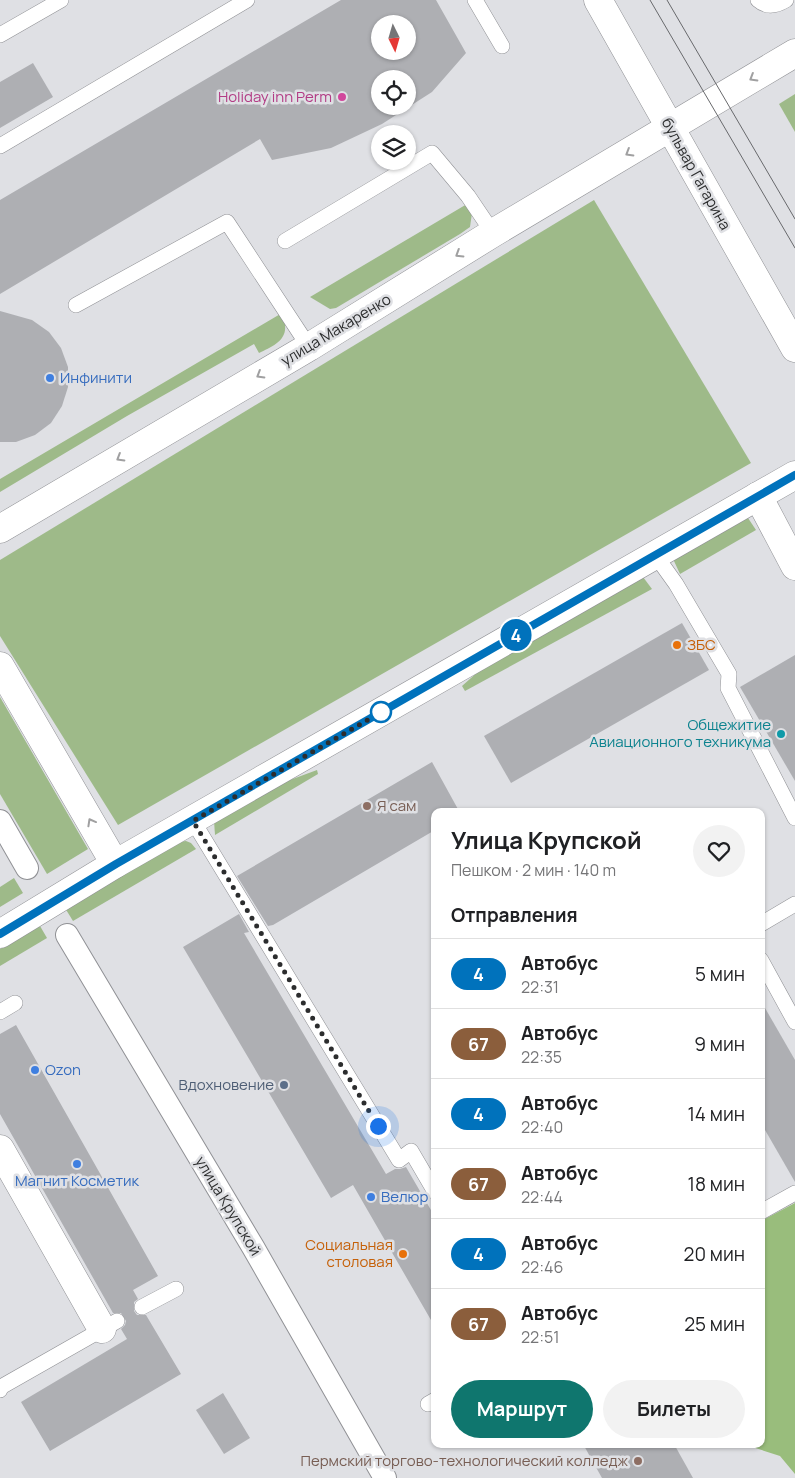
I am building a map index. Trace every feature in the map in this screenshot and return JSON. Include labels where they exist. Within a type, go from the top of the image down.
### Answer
[{"type":"main road","name":"бульвар Гагарина","points":[[598,0],[795,348]]},
{"type":"main road","name":"улица Макаренко","points":[[0,529],[308,347],[795,53]]},
{"type":"main road","points":[[0,934],[116,864],[795,475]]},
{"type":"main road","points":[[758,496],[795,566]]},
{"type":"main road","points":[[0,666],[116,864]]},
{"type":"main road","points":[[0,1149],[110,1325]]},
{"type":"street","points":[[0,821],[28,868]]},
{"type":"street","name":"улица Крупской","points":[[67,935],[253,1247],[385,1478]]},
{"type":"lane","points":[[0,35],[61,0]]},
{"type":"lane","points":[[0,146],[246,0]]},
{"type":"lane","points":[[475,0],[502,46]]},
{"type":"lane","points":[[758,0],[763,4],[772,6],[786,0]]},
{"type":"lane","points":[[285,241],[432,153],[468,196],[493,234]]},
{"type":"lane","points":[[76,305],[227,222],[308,347]]},
{"type":"lane","points":[[656,556],[676,584],[729,674],[728,688],[795,818]]},
{"type":"lane","points":[[193,821],[399,1160],[411,1151],[431,1185]]},
{"type":"lane","points":[[765,922],[795,904]]},
{"type":"lane","points":[[765,967],[795,1022]]},
{"type":"lane","points":[[0,1012],[15,1003]]},
{"type":"lane","points":[[765,1210],[795,1193]]},
{"type":"lane","points":[[142,1307],[176,1289]]},
{"type":"lane","points":[[0,1390],[1,1386],[110,1325]]},
{"type":"green space","points":[[795,94],[795,132],[779,104]]},
{"type":"green space","points":[[594,200],[751,463],[118,825],[0,636],[0,560]]},
{"type":"green space","points":[[467,204],[472,213],[470,227],[336,308],[330,309],[310,297]]},
{"type":"green space","points":[[282,313],[285,319],[285,331],[281,339],[273,346],[259,353],[254,344],[127,416],[0,492],[0,479]]},
{"type":"green space","points":[[748,518],[756,530],[680,574],[674,561],[678,550],[741,519]]},
{"type":"green space","points":[[643,577],[652,589],[465,691],[462,686],[508,645]]},
{"type":"green space","points":[[0,697],[88,849],[47,874],[0,794]]},
{"type":"green space","points":[[317,770],[318,774],[215,835],[214,821],[263,790]]},
{"type":"green space","points":[[186,841],[191,843],[196,849],[73,921],[65,908],[178,842]]},
{"type":"green space","points":[[14,878],[23,893],[0,907],[0,887]]},
{"type":"green space","points":[[40,926],[47,938],[0,966],[0,949]]},
{"type":"green space","points":[[795,1203],[795,1474],[780,1456],[755,1448],[765,1448],[765,1219]]},
{"type":"building","points":[[341,0],[436,0],[466,53],[432,92],[416,102],[416,70],[371,70],[371,115],[396,115],[382,124],[371,125],[371,129],[331,148],[272,160],[260,139],[0,294],[0,200]]},
{"type":"building","points":[[33,63],[53,97],[0,128],[0,82]]},
{"type":"building","points":[[0,311],[32,320],[49,332],[61,348],[68,367],[68,387],[62,406],[51,423],[35,435],[16,442],[0,442]]},
{"type":"building","points":[[682,623],[709,670],[511,783],[484,736]]},
{"type":"building","name":"Общежитие Авиационного техникума","points":[[795,655],[795,781],[740,687]]},
{"type":"building","points":[[432,762],[457,808],[431,808],[431,832],[273,925],[268,926],[237,876]]},
{"type":"building","points":[[239,914],[249,932],[244,933],[386,1174],[395,1169],[406,1167],[431,1210],[431,1320],[353,1185],[331,1198],[183,947]]},
{"type":"building","points":[[765,1008],[795,1060],[795,1182],[765,1130]]},
{"type":"building","points":[[16,1025],[158,1276],[133,1290],[138,1299],[134,1302],[134,1311],[137,1315],[146,1315],[181,1374],[50,1451],[21,1402],[127,1339],[121,1329],[126,1321],[121,1313],[113,1313],[0,1114],[0,1034]]},
{"type":"building","points":[[223,1393],[250,1438],[224,1454],[196,1410]]},
{"type":"building","name":"Пермский торгово-технологический колледж","points":[[585,1448],[676,1448],[693,1478],[602,1478]]},
{"type":"tram line","points":[[650,0],[795,248]]},
{"type":"tram line","points":[[667,0],[795,219]]},
{"type":"bus line","name":"4","points":[[0,934],[116,864],[795,475]]},
{"type":"place","name":"Holiday inn Perm","points":[[342,97]]},
{"type":"place","name":"Инфинити","points":[[50,378]]},
{"type":"place","name":"ЗБС","points":[[677,645]]},
{"type":"place","name":"Общежитие Авиационного техникума","points":[[781,734]]},
{"type":"place","name":"Я сам","points":[[367,806]]},
{"type":"place","name":"Ozon","points":[[35,1070]]},
{"type":"place","name":"Вдохновение","points":[[284,1085]]},
{"type":"place","name":"Магнит Косметик","points":[[77,1164]]},
{"type":"place","name":"Велюр","points":[[371,1197]]},
{"type":"place","name":"Социальная столовая","points":[[403,1254]]},
{"type":"place","name":"Пермский торгово-технологический колледж","points":[[638,1461]]},
{"type":"route","points":[[378,1126],[193,821],[383,711],[381,712]]}]
